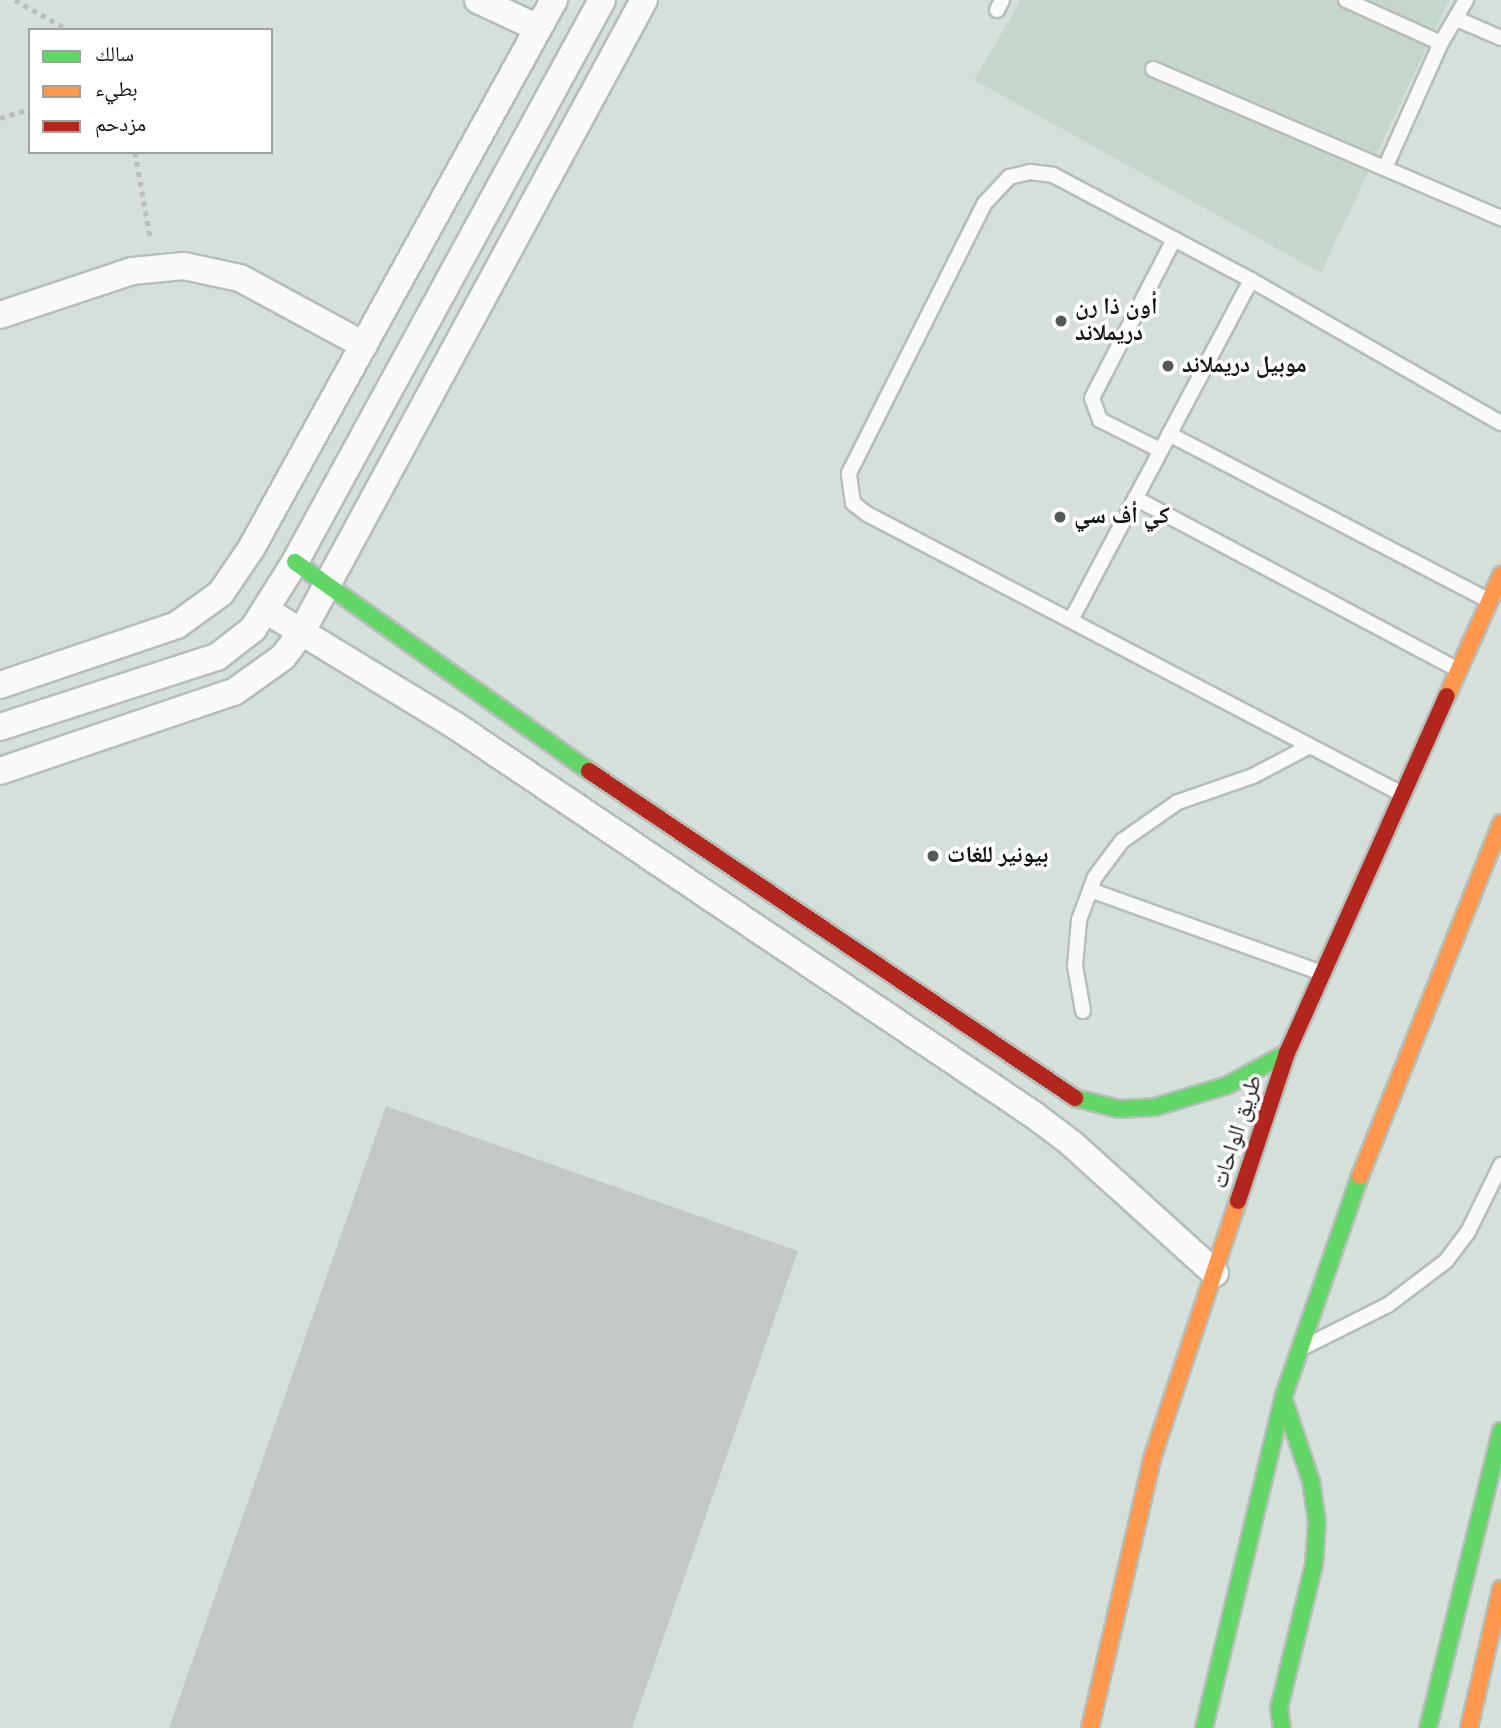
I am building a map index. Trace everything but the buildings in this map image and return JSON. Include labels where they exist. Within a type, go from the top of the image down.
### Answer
[{"type":"main road","points":[[295,562],[328,583],[443,671],[862,958],[1054,1087],[1080,1100],[1119,1109],[1155,1107],[1202,1095],[1287,1053]]},
{"type":"main road","name":"طريق الواحات","points":[[1090,1728],[1153,1456],[1287,1053],[1401,793],[1501,575]]},
{"type":"main road","points":[[1204,1728],[1283,1398],[1386,1104],[1501,823]]},
{"type":"main road","points":[[1282,1728],[1279,1708],[1314,1564],[1317,1522],[1311,1481],[1283,1398]]},
{"type":"main road","points":[[1428,1728],[1501,1431]]},
{"type":"main road","points":[[1469,1728],[1501,1590]]},
{"type":"street","points":[[478,0],[538,28]]},
{"type":"street","points":[[0,685],[177,625],[221,593],[243,563],[554,0]]},
{"type":"street","points":[[0,727],[217,657],[236,645],[267,611],[602,0]]},
{"type":"street","points":[[0,771],[234,692],[284,657],[301,633],[645,0]]},
{"type":"street","points":[[0,315],[156,267],[213,269],[240,278],[363,345]]},
{"type":"street","points":[[267,611],[533,778],[1071,1143],[1215,1273]]},
{"type":"street","points":[[533,778],[553,746]]},
{"type":"street","points":[[576,807],[595,775]]},
{"type":"street","points":[[719,903],[740,873]]},
{"type":"street","points":[[843,987],[862,958]]},
{"type":"lane","points":[[1346,0],[1441,43]]},
{"type":"lane","points":[[1385,168],[1441,43],[1466,0]]},
{"type":"lane","points":[[1457,19],[1501,38]]},
{"type":"lane","points":[[1153,69],[1501,218]]},
{"type":"lane","points":[[1401,793],[867,514],[853,503],[849,473],[985,203],[1009,177],[1030,172],[1053,175],[1251,280],[1501,423]]},
{"type":"lane","points":[[1160,450],[1100,420],[1092,398],[1174,239]]},
{"type":"lane","points":[[1071,620],[1251,280]]},
{"type":"lane","points":[[1169,434],[1489,601]]},
{"type":"lane","points":[[1135,498],[1457,669]]},
{"type":"lane","points":[[1083,1011],[1075,943],[1090,890],[1122,841],[1158,813],[1253,776],[1310,746]]},
{"type":"lane","points":[[1090,890],[1323,974]]},
{"type":"lane","points":[[1299,1350],[1388,1305],[1446,1261],[1468,1232],[1501,1165]]},
{"type":"path","points":[[15,0],[65,28]]},
{"type":"path","points":[[0,118],[28,110]]},
{"type":"path","points":[[135,154],[156,267]]},
{"type":"shaded area","points":[[1021,0],[1449,0],[1321,273],[974,80]]},
{"type":"traffic: fast","points":[[295,562],[589,771]]},
{"type":"traffic: fast","points":[[1075,1098],[1119,1109],[1155,1107],[1228,1085],[1287,1053]]},
{"type":"traffic: fast","points":[[1204,1728],[1283,1398],[1360,1176]]},
{"type":"traffic: fast","points":[[1282,1728],[1279,1708],[1314,1564],[1317,1522],[1311,1481],[1283,1398]]},
{"type":"traffic: fast","points":[[1428,1728],[1501,1431]]},
{"type":"traffic: slow","points":[[1447,696],[1501,575]]},
{"type":"traffic: slow","points":[[1360,1176],[1501,823]]},
{"type":"traffic: slow","points":[[1090,1728],[1153,1456],[1238,1201]]},
{"type":"traffic: slow","points":[[1469,1728],[1501,1589]]},
{"type":"traffic: jam","points":[[1238,1201],[1287,1053],[1447,696]]},
{"type":"traffic: jam","points":[[589,771],[1075,1098]]},
{"type":"place","name":"أون ذا رن دريملاند","points":[[1061,321]]},
{"type":"place","name":"موبيل دريملاند","points":[[1168,366]]},
{"type":"place","name":"كي أف سي","points":[[1060,517]]},
{"type":"place","name":"بيونير للغات","points":[[933,856]]}]
